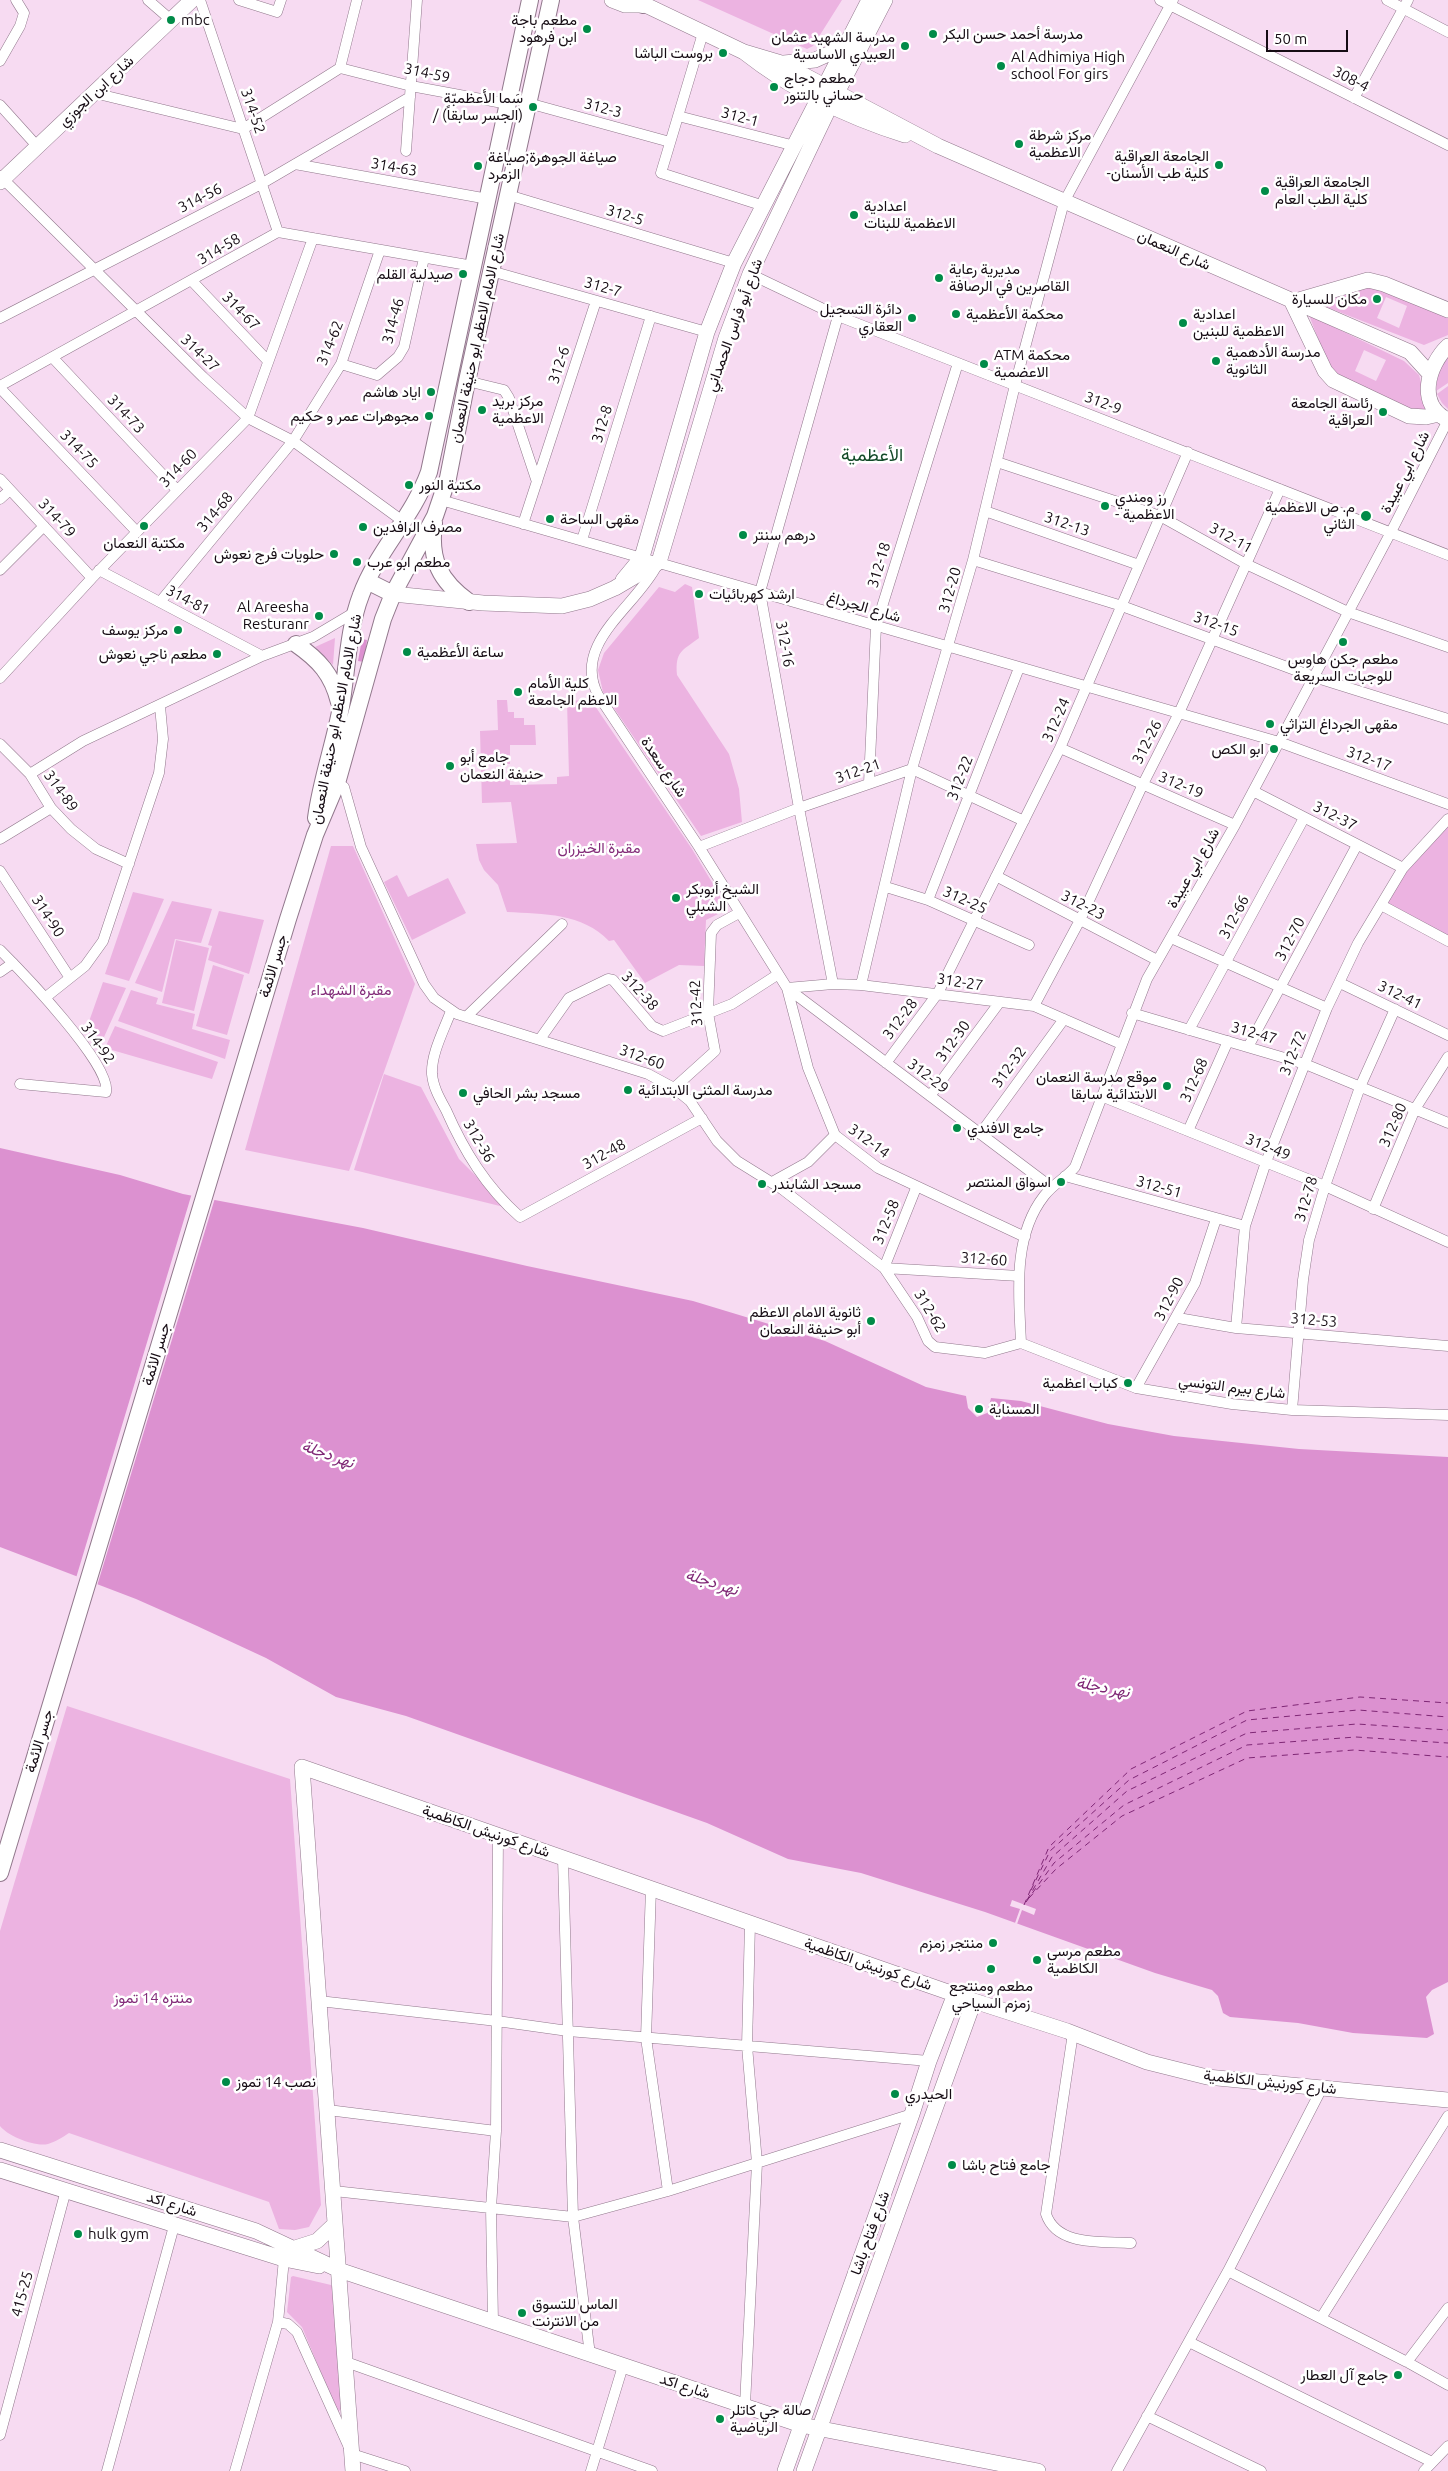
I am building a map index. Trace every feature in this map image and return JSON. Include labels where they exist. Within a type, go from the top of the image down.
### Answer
[{"type":"main road","name":"شارع الامام الاعظم ابو حنيفة النعمان","points":[[314,837],[322,780],[341,709],[356,612],[367,581],[418,499],[429,472],[530,0]]},
{"type":"main road","name":"شارع الامام الاعظم ابو حنيفة النعمان","points":[[314,837],[337,783],[383,619],[435,516],[448,478],[467,380],[551,0]]},
{"type":"main road","points":[[435,516],[433,534],[434,553],[440,572],[452,589],[469,602]]},
{"type":"main road","points":[[367,581],[394,594]]},
{"type":"main road","points":[[356,612],[383,619]]},
{"type":"main road","points":[[296,644],[321,663],[329,674],[341,709]]},
{"type":"main road","name":"جسر الائمة","points":[[0,1873],[220,1139],[314,837]]},
{"type":"street","points":[[0,61],[20,26],[24,13],[16,0]]},
{"type":"street","points":[[148,0],[171,20]]},
{"type":"street","name":"شارع ابن الجوزي","points":[[1,179],[192,0]]},
{"type":"street","name":"314-52","points":[[200,0],[278,232]]},
{"type":"street","points":[[239,0],[277,12],[281,0]]},
{"type":"street","points":[[94,93],[243,129],[340,68],[357,0]]},
{"type":"street","points":[[406,151],[417,0]]},
{"type":"street","name":"شارع النعمان","points":[[612,0],[625,5],[639,2],[744,52],[781,63],[938,146],[1410,352],[1430,374]]},
{"type":"street","name":"شارع أبو فراس الحمداني","points":[[832,89],[846,46],[870,0]]},
{"type":"street","name":"شارع أبو فراس الحمداني","points":[[615,588],[642,557],[707,332],[734,263],[794,146],[824,103],[885,0]]},
{"type":"street","name":"308-4","points":[[1160,0],[1171,3],[1448,145]]},
{"type":"street","points":[[1387,0],[1406,4],[1448,32]]},
{"type":"street","name":"312-20","points":[[861,985],[886,887],[912,769],[973,560],[1015,385],[1064,202],[1171,3]]},
{"type":"street","points":[[1354,98],[1406,4]]},
{"type":"street","points":[[703,33],[661,173],[764,206]]},
{"type":"street","points":[[781,63],[815,60],[846,46]]},
{"type":"street","name":"شارع النعمان","points":[[744,52],[759,64],[824,103],[884,129],[938,146]]},
{"type":"street","name":"314-59","points":[[340,68],[411,86],[508,104]]},
{"type":"street","name":"314-56","points":[[0,318],[261,184],[410,97]]},
{"type":"street","name":"312-3","points":[[528,102],[670,142]]},
{"type":"street","name":"شارع أبو فراس الحمداني","points":[[394,594],[469,602],[562,606],[590,599],[615,588],[658,562],[726,338],[750,274],[824,103]]},
{"type":"street","points":[[0,105],[37,146]]},
{"type":"street","name":"312-1","points":[[678,116],[794,146]]},
{"type":"street","name":"314-63","points":[[295,164],[488,198]]},
{"type":"street","name":"314-27","points":[[1,179],[248,418],[294,441],[404,522]]},
{"type":"street","name":"312-5","points":[[508,196],[734,263]]},
{"type":"street","points":[[278,232],[473,266]]},
{"type":"street","name":"314-58","points":[[0,387],[278,232]]},
{"type":"street","name":"314-60","points":[[0,678],[96,574],[248,418],[312,238]]},
{"type":"street","name":"314-62","points":[[294,441],[341,364],[380,250]]},
{"type":"street","name":"314-46","points":[[341,364],[377,375],[398,357],[404,347],[424,258]]},
{"type":"street","name":"312-7","points":[[491,271],[707,332]]},
{"type":"street","name":"312-9","points":[[750,274],[838,316],[1448,555]]},
{"type":"street","points":[[1445,418],[1409,416],[1333,380],[1325,371],[1292,302],[1368,280],[1384,284],[1448,310]]},
{"type":"street","name":"314-67","points":[[192,281],[268,361]]},
{"type":"street","name":"312-6","points":[[523,524],[596,301]]},
{"type":"street","name":"312-8","points":[[582,540],[651,316]]},
{"type":"street","name":"312-16","points":[[833,984],[760,592],[838,316]]},
{"type":"street","points":[[707,332],[726,338]]},
{"type":"street","points":[[1445,418],[1429,396],[1430,374],[1446,348]]},
{"type":"street","name":"شارع النعمان","points":[[1410,352],[1446,348]]},
{"type":"street","name":"314-73","points":[[53,358],[177,490]]},
{"type":"street","name":"312-18","points":[[869,783],[876,626],[958,363]]},
{"type":"street","points":[[467,380],[504,390],[509,398],[537,482]]},
{"type":"street","name":"314-75","points":[[0,387],[137,532]]},
{"type":"street","name":"شارع ابي عبيدة","points":[[1020,1343],[1019,1276],[1025,1237],[1032,1214],[1051,1187],[1065,1176],[1078,1161],[1132,1013],[1157,960],[1235,825],[1314,677],[1391,532],[1445,418]]},
{"type":"street","name":"314-68","points":[[160,602],[294,441]]},
{"type":"street","name":"312-24","points":[[938,993],[1060,748],[1188,452]]},
{"type":"street","name":"312-11","points":[[997,462],[1160,516],[1246,564],[1348,612],[1448,647]]},
{"type":"street","name":"314-79","points":[[0,479],[44,526],[96,574]]},
{"type":"street","name":"312-26","points":[[1034,1006],[1080,920],[1143,784],[1179,714],[1280,489]]},
{"type":"street","points":[[0,499],[10,490]]},
{"type":"street","name":"شارع الجرداغ","points":[[441,500],[1279,742]]},
{"type":"street","name":"312-13","points":[[985,511],[1139,565]]},
{"type":"street","points":[[0,570],[44,526]]},
{"type":"street","name":"312-15","points":[[973,560],[1122,606],[1314,677],[1448,719]]},
{"type":"street","name":"شارع سعدة","points":[[658,562],[649,578],[616,617],[597,647],[591,663],[592,679],[598,695],[699,847],[777,976],[787,988]]},
{"type":"street","name":"314-81","points":[[96,574],[160,602],[262,656]]},
{"type":"street","points":[[30,774],[84,741],[262,656],[296,644],[332,627],[356,612]]},
{"type":"street","name":"312-22","points":[[928,900],[1019,668]]},
{"type":"street","points":[[46,996],[85,966],[103,941],[159,773],[162,739],[160,706]]},
{"type":"street","name":"312-17","points":[[1279,742],[1448,804]]},
{"type":"street","name":"314-89","points":[[0,744],[30,774],[51,808],[71,829],[96,850],[129,864]]},
{"type":"street","name":"312-19","points":[[1060,748],[1235,825]]},
{"type":"street","points":[[912,769],[1024,821]]},
{"type":"street","name":"312-21","points":[[699,847],[799,808],[912,769]]},
{"type":"street","name":"312-60","points":[[337,783],[344,787],[362,847],[424,984],[434,998],[451,1011],[648,1074],[674,1088],[690,1101],[727,1152],[748,1169],[772,1182],[884,1268],[1019,1276]]},
{"type":"street","name":"312-37","points":[[1253,791],[1403,868]]},
{"type":"street","points":[[0,839],[51,808]]},
{"type":"street","name":"312-66","points":[[1189,1030],[1304,818]]},
{"type":"street","name":"312-72","points":[[1236,1328],[1245,1226],[1266,1162],[1327,1008],[1358,943],[1403,868],[1448,819]]},
{"type":"street","name":"312-70","points":[[1248,1047],[1357,845]]},
{"type":"street","name":"314-90","points":[[0,870],[70,978]]},
{"type":"street","name":"312-23","points":[[996,876],[1157,960]]},
{"type":"street","name":"312-25","points":[[886,887],[928,900],[1030,945]]},
{"type":"street","points":[[1381,905],[1448,941]]},
{"type":"street","name":"312-42","points":[[674,1088],[715,1051],[708,1013],[711,933],[714,927],[739,913]]},
{"type":"street","points":[[466,1017],[562,924]]},
{"type":"street","points":[[1171,938],[1327,1008]]},
{"type":"street","name":"314-92","points":[[0,950],[46,996],[100,1068],[107,1084],[106,1092],[20,1084]]},
{"type":"street","points":[[0,972],[13,963]]},
{"type":"street","points":[[708,1013],[732,1004],[777,976]]},
{"type":"street","name":"312-38","points":[[540,1039],[569,998],[608,979],[613,980],[652,1026],[659,1031],[708,1013]]},
{"type":"street","name":"312-41","points":[[1340,983],[1448,1035]]},
{"type":"street","name":"312-27","points":[[787,988],[833,984],[861,985],[1034,1006],[1121,1044]]},
{"type":"street","name":"312-29","points":[[787,988],[1051,1187]]},
{"type":"street","name":"312-14","points":[[787,988],[808,1068],[835,1135],[878,1168],[916,1188],[1025,1237]]},
{"type":"street","name":"312-28","points":[[886,1063],[938,993]]},
{"type":"street","name":"312-30","points":[[930,1096],[999,1003]]},
{"type":"street","name":"312-78","points":[[1292,1410],[1303,1280],[1309,1240],[1325,1186],[1360,1087],[1395,1009]]},
{"type":"street","name":"312-36","points":[[451,1011],[433,1060],[433,1081],[472,1162],[488,1184],[520,1217]]},
{"type":"street","name":"312-47","points":[[1132,1013],[1305,1064],[1448,1123]]},
{"type":"street","name":"312-32","points":[[980,1134],[1064,1019]]},
{"type":"street","name":"312-68","points":[[1188,1131],[1228,1041]]},
{"type":"street","name":"312-80","points":[[1373,1209],[1415,1109],[1444,1072],[1448,1057]]},
{"type":"street","name":"312-49","points":[[1101,1096],[1325,1186],[1448,1242]]},
{"type":"street","name":"312-48","points":[[520,1217],[702,1118]]},
{"type":"street","points":[[772,1182],[808,1162],[835,1135]]},
{"type":"street","name":"312-51","points":[[1065,1176],[1245,1226]]},
{"type":"street","name":"312-58","points":[[884,1268],[916,1188]]},
{"type":"street","name":"312-90","points":[[1136,1388],[1178,1318],[1195,1283],[1216,1219]]},
{"type":"street","name":"312-62","points":[[884,1268],[917,1317],[928,1341],[935,1347],[985,1354],[1020,1343]]},
{"type":"street","name":"312-53","points":[[1178,1318],[1236,1328],[1448,1346]]},
{"type":"street","name":"شارع بيرم التونسي","points":[[1020,1343],[1136,1388],[1232,1404],[1292,1410],[1448,1415]]},
{"type":"street","name":"شارع كورنيش الكاظمية","points":[[319,2001],[302,1766],[974,2001],[1073,2033],[1147,2062],[1207,2077],[1448,2100]]},
{"type":"street","points":[[493,2322],[491,2208],[496,2131],[498,1835]]},
{"type":"street","points":[[563,1858],[573,2217],[590,2355]]},
{"type":"street","points":[[651,1888],[646,2038],[668,2191]]},
{"type":"street","points":[[745,2406],[757,2163],[748,2046],[750,1923]]},
{"type":"street","name":"شارع فتاح باشا","points":[[785,2471],[954,1994]]},
{"type":"street","points":[[353,2471],[319,2001],[498,2021],[568,2031],[929,2061]]},
{"type":"street","name":"شارع فتاح باشا","points":[[804,2471],[974,2001]]},
{"type":"street","points":[[1073,2033],[1046,2214],[1049,2223],[1055,2230],[1072,2240],[1131,2243]]},
{"type":"street","points":[[1117,2471],[1228,2271],[1322,2088]]},
{"type":"street","points":[[328,2110],[496,2131]]},
{"type":"street","points":[[334,2191],[573,2217],[668,2191],[912,2114]]},
{"type":"street","points":[[1321,2318],[1448,2116]]},
{"type":"street","name":"شارع اكد","points":[[0,2150],[256,2231],[339,2270]]},
{"type":"street","name":"شارع اكد","points":[[0,2170],[284,2259],[339,2270],[818,2430],[1038,2471]]},
{"type":"street","name":"415-25","points":[[0,2435],[66,2190]]},
{"type":"street","points":[[295,2248],[317,2242],[336,2224]]},
{"type":"street","points":[[107,2471],[174,2226]]},
{"type":"street","points":[[235,2471],[278,2322],[284,2259]]},
{"type":"street","points":[[1228,2271],[1407,2362],[1448,2386]]},
{"type":"street","points":[[1407,2362],[1448,2308]]},
{"type":"street","points":[[278,2322],[288,2324],[297,2332],[352,2454],[405,2471]]},
{"type":"street","points":[[1189,2342],[1432,2462]]},
{"type":"street","points":[[346,2362],[598,2450],[652,2471]]},
{"type":"street","points":[[591,2471],[623,2366]]},
{"type":"street","points":[[1147,2416],[1261,2471]]},
{"type":"street","points":[[1424,2471],[1448,2446]]},
{"type":"green space","points":[[698,0],[842,0],[813,46],[807,49]]},
{"type":"green space","points":[[1370,285],[1448,318],[1448,335],[1424,345],[1316,303]],"holes":[[[1386,297],[1407,306],[1399,328],[1377,318]]]},
{"type":"green space","points":[[1309,315],[1404,361],[1419,375],[1429,409],[1420,414],[1331,373]],"holes":[[[1364,350],[1386,360],[1376,381],[1355,371]]]},
{"type":"green space","points":[[1448,356],[1448,383],[1436,391],[1438,372]]},
{"type":"green space","points":[[1448,386],[1448,409],[1437,394]]},
{"type":"green space","points":[[685,584],[692,587],[699,638],[681,652],[677,661],[677,675],[729,754],[739,789],[742,822],[701,836],[603,692],[598,670],[604,653],[659,587],[675,592]]},
{"type":"green space","points":[[335,638],[333,665],[315,647]]},
{"type":"green space","name":"مقبرة الخيزران","points":[[497,700],[507,700],[508,712],[514,712],[514,718],[524,718],[524,725],[535,725],[536,745],[510,745],[510,764],[507,764],[506,754],[493,754],[494,762],[485,763],[486,778],[510,777],[510,785],[557,784],[557,777],[569,776],[567,701],[586,700],[593,703],[692,849],[725,904],[722,912],[706,920],[704,966],[679,965],[645,983],[614,940],[609,941],[587,925],[562,917],[535,913],[507,912],[498,885],[484,870],[479,860],[476,844],[517,843],[511,802],[482,803],[480,731],[498,730]]},
{"type":"green space","points":[[1448,819],[1448,942],[1381,905],[1403,868]]},
{"type":"green space","name":"مقبرة الشهداء","points":[[331,846],[353,846],[415,984],[349,1171],[245,1150]]},
{"type":"green space","points":[[397,875],[408,897],[448,878],[466,913],[412,940],[384,882]]},
{"type":"green space","points":[[133,892],[164,899],[129,981],[105,974]]},
{"type":"green space","points":[[172,901],[212,909],[201,943],[175,939],[162,992],[135,983]]},
{"type":"green space","points":[[219,911],[264,920],[249,974],[208,960],[212,946],[208,945]]},
{"type":"green space","points":[[176,940],[209,948],[194,1011],[162,1003]]},
{"type":"green space","points":[[213,965],[244,975],[227,1035],[196,1026]]},
{"type":"green space","points":[[103,982],[126,988],[100,1046],[86,1030]]},
{"type":"green space","points":[[131,990],[158,998],[156,1004],[195,1014],[192,1029],[230,1040],[225,1059],[118,1021]]},
{"type":"green space","points":[[115,1026],[218,1062],[212,1079],[105,1048]]},
{"type":"green space","points":[[384,1074],[421,1087],[459,1159],[508,1208],[354,1170]]},
{"type":"green space","name":"منتزه 14 تموز","points":[[67,1706],[290,1779],[321,2205],[309,2227],[295,2230],[279,2229],[269,2202],[69,2133],[48,2144],[36,2144],[15,2137],[0,2126],[0,1931]]},
{"type":"green space","points":[[291,2277],[333,2287],[341,2409],[339,2411],[337,2411],[302,2327],[287,2312]]},
{"type":"water","points":[[362,639],[367,640],[364,662],[358,661]]},
{"type":"water","name":"نهر دجلة","points":[[0,1148],[120,1175],[183,1194],[363,1228],[527,1266],[693,1301],[825,1341],[926,1387],[966,1396],[968,1408],[977,1417],[987,1413],[991,1398],[1021,1401],[1108,1424],[1174,1436],[1299,1449],[1448,1457],[1448,1982],[1432,1990],[1426,1997],[1434,2034],[1427,2038],[1353,2033],[1298,2023],[1230,2017],[1223,2013],[1218,1996],[1212,1990],[1155,1973],[985,1912],[861,1873],[788,1859],[707,1823],[406,1716],[336,1697],[266,1658],[197,1626],[136,1599],[0,1547]]},
{"type":"pier","points":[[192,1193],[215,1198],[97,1586],[76,1578]]},
{"type":"pier","points":[[1012,1900],[1036,1909],[1034,1915],[1022,1910],[1017,1924],[1015,1923],[1020,1909],[1010,1906]]},
{"type":"ferry route","points":[[1024,1905],[1049,1847],[1131,1769],[1247,1711],[1360,1697],[1448,1703]]},
{"type":"ferry route","points":[[1031,1890],[1050,1851],[1129,1780],[1247,1720],[1358,1710],[1448,1717]]},
{"type":"ferry route","points":[[1027,1900],[1052,1857],[1127,1791],[1247,1733],[1357,1724],[1448,1730]]},
{"type":"ferry route","points":[[1026,1902],[1054,1863],[1124,1805],[1247,1745],[1356,1737],[1448,1743]]},
{"type":"ferry route","points":[[1029,1898],[1056,1869],[1122,1816],[1247,1758],[1354,1750],[1448,1757]]},
{"type":"place","name":"mbc","points":[[171,20]]},
{"type":"place","name":"مطعم باجة ابن فرهود","points":[[587,29]]},
{"type":"place","name":"مدرسة أحمد حسن البكر","points":[[933,34]]},
{"type":"place","name":"مدرسة الشهيد عثمان العبيدي الاساسية","points":[[905,46]]},
{"type":"place","name":"بروست الباشا","points":[[723,53]]},
{"type":"place","name":"Al Adhimiya High school For girs","points":[[1001,66]]},
{"type":"place","name":"مطعم دجاج حساني بالتنور","points":[[774,87]]},
{"type":"place","name":"سَما الأعظميّة / (الجسر سابقاً)","points":[[533,107]]},
{"type":"place","name":"مركز شرطة الاعظمية","points":[[1019,144]]},
{"type":"place","name":"الجامعة العراقية -كلية طب الأسنان","points":[[1219,165]]},
{"type":"place","name":"صياغة الجوهرة;صياغة الزمرد","points":[[478,166]]},
{"type":"place","name":"الجامعة العراقية كلية الطب العام","points":[[1265,191]]},
{"type":"place","name":"اعدادية الاعظمية للبنات","points":[[854,215]]},
{"type":"place","name":"صيدلية القلم","points":[[463,274]]},
{"type":"place","name":"مديرية رعاية القاصرين في الرصافة","points":[[939,278]]},
{"type":"place","name":"مكان للسيارة","points":[[1377,299]]},
{"type":"place","name":"محكمة الأعظمية","points":[[956,314]]},
{"type":"place","name":"دائرة التسجيل العقاري","points":[[912,318]]},
{"type":"place","name":"اعدادية الاعظمية للبنين","points":[[1183,323]]},
{"type":"place","name":"مدرسة الأدهمية الثانوية","points":[[1216,361]]},
{"type":"place","name":"ATM محكمة الاعضمية","points":[[984,364]]},
{"type":"place","name":"اياد هاشم","points":[[431,392]]},
{"type":"place","name":"مركز بريد الاعظمية","points":[[482,410]]},
{"type":"place","name":"رئاسة الجامعة العراقية","points":[[1383,412]]},
{"type":"place","name":"مجوهرات عمر و حكيم","points":[[429,416]]},
{"type":"place","name":"مكتبة النور","points":[[409,485]]},
{"type":"place","name":"رز ومندي - الاعظمية","points":[[1105,506]]},
{"type":"place","name":"م. ص الاعظمية الثاني","points":[[1366,516]]},
{"type":"place","name":"مقهى الساحة","points":[[550,519]]},
{"type":"place","name":"مكتبة النعمان","points":[[144,526]]},
{"type":"place","name":"مصرف الرافدين","points":[[363,527]]},
{"type":"place","name":"درهم سنتر","points":[[743,535]]},
{"type":"place","name":"حلويات فرج نعوش","points":[[334,554]]},
{"type":"place","name":"مطعم ابو عرب","points":[[357,562]]},
{"type":"place","name":"ارشد كهربائيات","points":[[699,594]]},
{"type":"place","name":"Al Areesha Resturanr","points":[[319,616]]},
{"type":"place","name":"مركز يوسف","points":[[178,630]]},
{"type":"place","name":"مطعم جكن هاوس للوجبات السريعة","points":[[1343,642]]},
{"type":"place","name":"ساعة الأعظمية","points":[[407,652]]},
{"type":"place","name":"مطعم ناجي نعوش","points":[[217,654]]},
{"type":"place","name":"كلية الأمام الاعظم الجامعة","points":[[518,692]]},
{"type":"place","name":"مقهى الجرداغ التراثي","points":[[1270,724]]},
{"type":"place","name":"ابو الكص","points":[[1274,749]]},
{"type":"place","name":"جامع أبو حنيفة النعمان","points":[[450,766]]},
{"type":"place","name":"الشيخ أبوبكر الشبلي","points":[[676,898]]},
{"type":"place","name":"موقع مدرسة النعمان الابتدائية سابقا","points":[[1167,1086]]},
{"type":"place","name":"مدرسة المثنى الابتدائية","points":[[628,1090]]},
{"type":"place","name":"مسجد بشر الحافي","points":[[463,1093]]},
{"type":"place","name":"جامع الافندي","points":[[957,1128]]},
{"type":"place","name":"اسواق المنتصر","points":[[1061,1182]]},
{"type":"place","name":"مسجد الشابندر","points":[[762,1184]]},
{"type":"place","name":"ثانوية الامام الاعظم أبو حنيفة النعمان","points":[[871,1321]]},
{"type":"place","name":"كباب اعظمية","points":[[1128,1383]]},
{"type":"place","name":"المسناية","points":[[979,1409]]},
{"type":"place","name":"منتجر زمزم","points":[[993,1943]]},
{"type":"place","name":"مطعم مرسى الكاظمية","points":[[1037,1960]]},
{"type":"place","name":"مطعم ومنتجع زمزم السياحي","points":[[991,1969]]},
{"type":"place","name":"نصب 14 تموز","points":[[226,2082]]},
{"type":"place","name":"الحيدري","points":[[895,2094]]},
{"type":"place","name":"جامع فتاح باشا","points":[[952,2165]]},
{"type":"place","name":"hulk gym","points":[[78,2234]]},
{"type":"place","name":"الماس للتسوق من الانترنت","points":[[522,2313]]},
{"type":"place","name":"جامع آل العطار","points":[[1398,2375]]},
{"type":"place","name":"صالة جي كاتلر الرياضية","points":[[720,2419]]},
{"type":"district","name":"الأعظمية","points":[[872,455]]}]
